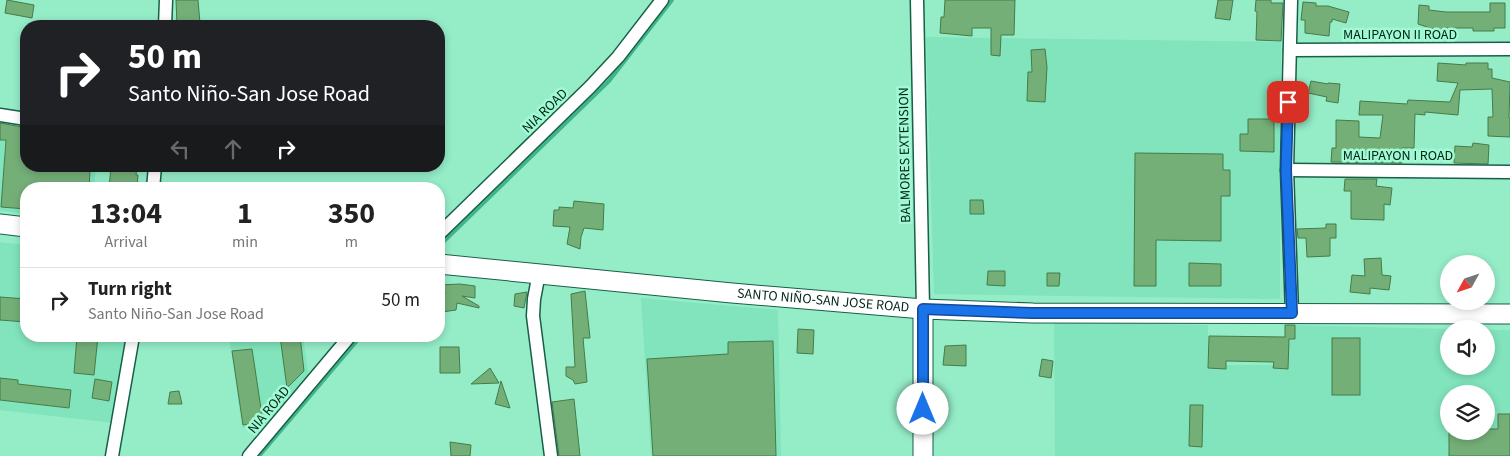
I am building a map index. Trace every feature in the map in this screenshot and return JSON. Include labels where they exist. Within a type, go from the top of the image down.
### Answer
[{"type":"main road","points":[[0,224],[20,226]]},
{"type":"main road","name":"SANTO NIÑO-SAN JOSE ROAD","points":[[445,265],[732,293],[923,309],[1032,313],[1510,314]]},
{"type":"main road","points":[[923,309],[923,456]]},
{"type":"street","points":[[165,20],[166,0]]},
{"type":"street","name":"NIA ROAD","points":[[445,228],[590,87],[618,57],[662,0]]},
{"type":"street","name":"BALMORES EXTENSION","points":[[917,0],[923,309]]},
{"type":"street","points":[[1291,0],[1286,170],[1292,313]]},
{"type":"street","name":"MALIPAYON II ROAD","points":[[1290,50],[1510,49]]},
{"type":"street","points":[[0,115],[20,118]]},
{"type":"street","name":"MALIPAYON I ROAD","points":[[1286,170],[1510,172]]},
{"type":"street","points":[[539,273],[533,316],[551,456]]},
{"type":"street","points":[[112,456],[133,342]]},
{"type":"street","name":"NIA ROAD","points":[[249,456],[345,342]]},
{"type":"shaded area","points":[[926,37],[1281,42],[1280,299],[934,294]]},
{"type":"shaded area","points":[[0,120],[6,121],[4,157],[20,158],[20,172],[95,172],[95,182],[20,182],[20,213],[0,211]]},
{"type":"shaded area","points":[[0,242],[20,244],[20,342],[125,342],[114,423],[0,410]]},
{"type":"shaded area","points":[[641,298],[778,310],[781,456],[651,456]]},
{"type":"shaded area","points":[[1054,322],[1208,325],[1208,365],[1288,365],[1287,325],[1440,329],[1440,375],[1495,375],[1495,330],[1510,330],[1510,456],[1055,456]]},
{"type":"shaded area","points":[[230,342],[304,342],[309,378],[271,423],[242,428]]},
{"type":"building","points":[[7,0],[34,5],[32,18],[5,13]]},
{"type":"building","points":[[176,0],[198,0],[200,20],[177,20]]},
{"type":"building","points":[[945,0],[1015,0],[1014,35],[1001,35],[1000,56],[991,55],[991,28],[972,28],[972,36],[940,33],[941,17],[944,17]]},
{"type":"building","points":[[1218,0],[1233,0],[1230,20],[1215,18]]},
{"type":"building","points":[[1256,0],[1271,0],[1271,3],[1283,3],[1281,41],[1256,40]]},
{"type":"building","points":[[1303,2],[1316,3],[1316,6],[1328,6],[1349,12],[1346,23],[1332,19],[1329,36],[1305,33],[1305,20],[1301,20]]},
{"type":"building","points":[[1490,3],[1505,3],[1505,28],[1494,28],[1494,31],[1473,31],[1473,28],[1445,28],[1445,33],[1418,24],[1419,5],[1429,6],[1429,10],[1446,12],[1490,12]]},
{"type":"building","points":[[1045,49],[1047,67],[1045,102],[1027,101],[1028,72],[1032,72],[1031,50]]},
{"type":"building","points":[[1438,63],[1466,65],[1466,63],[1488,63],[1488,69],[1492,69],[1492,78],[1510,82],[1510,137],[1488,136],[1488,117],[1493,117],[1492,89],[1460,90],[1458,115],[1425,112],[1425,115],[1415,114],[1414,148],[1402,148],[1402,163],[1331,162],[1332,148],[1336,148],[1336,120],[1359,121],[1359,137],[1380,138],[1383,115],[1359,115],[1360,101],[1407,104],[1408,100],[1450,102],[1458,83],[1437,81]]},
{"type":"building","points":[[1311,81],[1340,84],[1338,103],[1326,101],[1327,97],[1308,93]]},
{"type":"building","points":[[1248,119],[1274,119],[1274,152],[1240,151],[1240,134],[1248,134]]},
{"type":"building","points":[[0,123],[20,127],[20,172],[90,172],[89,182],[20,182],[20,209],[1,207],[6,140],[0,140]]},
{"type":"building","points":[[1473,143],[1489,145],[1488,164],[1454,163],[1455,146],[1472,147]]},
{"type":"building","points":[[1135,153],[1223,154],[1223,170],[1230,170],[1230,196],[1221,196],[1221,241],[1156,240],[1156,286],[1134,286]]},
{"type":"building","points":[[110,172],[136,172],[136,175],[138,175],[138,182],[110,182]]},
{"type":"building","points":[[1345,179],[1377,179],[1376,186],[1392,188],[1390,205],[1384,204],[1384,220],[1351,219],[1351,191],[1344,191]]},
{"type":"building","points":[[970,200],[983,200],[984,214],[970,214]]},
{"type":"building","points":[[574,201],[604,204],[603,230],[584,228],[580,249],[567,244],[570,227],[553,226],[554,210],[559,210],[559,207],[573,208]]},
{"type":"building","points":[[1326,224],[1336,224],[1336,238],[1330,238],[1330,256],[1307,257],[1306,238],[1298,238],[1297,229],[1326,228]]},
{"type":"building","points":[[1381,258],[1382,275],[1391,276],[1389,290],[1370,288],[1370,294],[1350,292],[1352,275],[1365,276],[1364,259]]},
{"type":"building","points":[[1189,263],[1221,264],[1221,286],[1189,286]]},
{"type":"building","points":[[988,271],[1005,271],[1005,286],[987,285]]},
{"type":"building","points":[[1047,273],[1060,273],[1059,286],[1047,286]]},
{"type":"building","points":[[445,285],[475,286],[475,298],[462,296],[479,306],[479,308],[457,303],[456,310],[445,312]]},
{"type":"building","points":[[585,291],[590,338],[583,338],[587,382],[575,384],[573,380],[566,376],[566,367],[575,367],[571,294]]},
{"type":"building","points":[[527,292],[524,308],[514,306],[515,294]]},
{"type":"building","points":[[0,297],[20,299],[20,322],[0,320]]},
{"type":"building","points":[[1285,325],[1295,325],[1295,339],[1289,339],[1288,369],[1273,368],[1274,362],[1226,361],[1226,369],[1208,368],[1209,336],[1285,337]]},
{"type":"building","points":[[798,329],[814,330],[813,354],[797,353]]},
{"type":"building","points":[[1332,338],[1360,338],[1360,395],[1332,395]]},
{"type":"building","points":[[773,341],[776,456],[653,456],[647,359],[728,354],[728,342]]},
{"type":"building","points":[[77,342],[97,342],[94,375],[74,373]]},
{"type":"building","points":[[281,342],[301,342],[304,371],[287,388]]},
{"type":"building","points":[[966,345],[966,366],[943,365],[945,346]]},
{"type":"building","points":[[440,347],[459,347],[460,373],[440,373]]},
{"type":"building","points":[[252,349],[263,422],[243,425],[232,351]]},
{"type":"building","points":[[1042,359],[1053,361],[1051,378],[1039,376]]},
{"type":"building","points":[[490,368],[499,383],[471,384]]},
{"type":"building","points":[[0,378],[18,380],[18,384],[71,390],[69,408],[0,400]]},
{"type":"building","points":[[95,379],[112,382],[109,401],[92,398]]},
{"type":"building","points":[[501,381],[510,408],[495,404]]},
{"type":"building","points":[[179,391],[182,404],[168,404],[170,392]]},
{"type":"building","points":[[574,399],[580,456],[559,456],[552,402]]},
{"type":"building","points":[[1190,405],[1203,405],[1202,447],[1189,446]]},
{"type":"building","points":[[1498,414],[1510,414],[1510,456],[1449,456],[1449,440],[1495,440],[1495,429],[1498,429]]},
{"type":"building","points":[[450,442],[471,445],[470,456],[451,456]]},
{"type":"waterway","points":[[445,240],[609,81],[672,0]]},
{"type":"waterway","points":[[259,456],[356,342]]},
{"type":"route","points":[[923,409],[923,309],[1032,313],[1292,313],[1286,170],[1288,102]]}]
